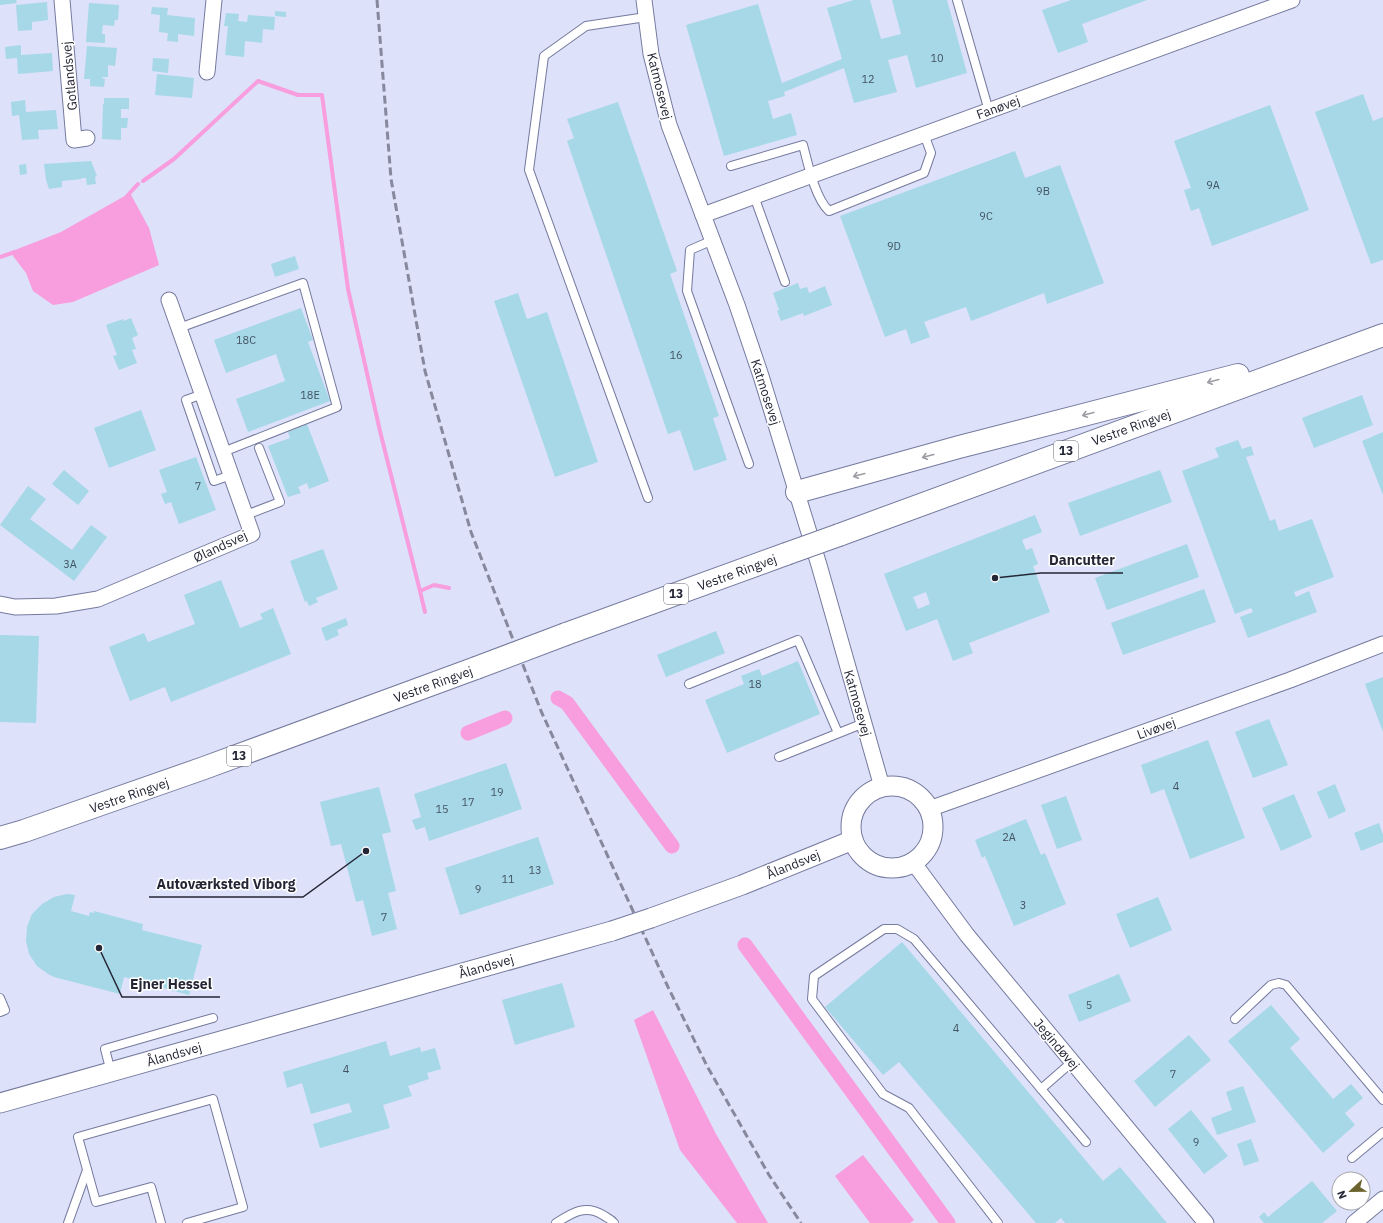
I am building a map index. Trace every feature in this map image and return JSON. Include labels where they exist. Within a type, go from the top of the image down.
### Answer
[{"type":"main road","name":"Vestre Ringvej","points":[[0,838],[204,768],[1383,335]]},
{"type":"main road","points":[[797,492],[959,447],[1251,371],[1293,368]]},
{"type":"street","name":"Gotlandsvej","points":[[62,0],[74,140],[87,138]]},
{"type":"street","points":[[208,72],[214,0]]},
{"type":"street","name":"Katmosevej","points":[[644,0],[651,54],[670,125],[737,305],[761,376],[821,573],[882,787]]},
{"type":"street","name":"Fanøvej","points":[[703,215],[1292,0]]},
{"type":"street","name":"Ølandsvej","points":[[0,604],[15,607],[56,606],[98,599],[252,534],[169,300]]},
{"type":"street","name":"Livøvej","points":[[929,809],[1290,680],[1383,644]]},
{"type":"street","points":[[896,786],[909,790],[921,798],[929,809],[932,821],[932,833],[929,844],[922,854],[913,862],[890,868],[878,865],[868,860],[859,851],[853,840],[851,827],[853,813],[860,802],[870,792],[882,787],[896,786]]},
{"type":"street","name":"Ålandsvej","points":[[0,1102],[612,931],[742,884],[853,840]]},
{"type":"street","name":"Jegindøvej","points":[[913,862],[967,935],[1206,1223]]},
{"type":"street","points":[[1354,1223],[1383,1199]]},
{"type":"lane","points":[[957,0],[989,111]]},
{"type":"lane","points":[[646,17],[586,26],[544,56],[529,170],[648,498]]},
{"type":"lane","points":[[731,166],[803,145],[811,175],[823,206],[829,211],[924,173],[931,153],[924,134]]},
{"type":"lane","points":[[754,196],[785,282]]},
{"type":"lane","points":[[712,240],[690,250],[687,291],[749,464]]},
{"type":"lane","points":[[179,328],[303,283],[337,407],[223,452]]},
{"type":"lane","points":[[202,394],[186,400],[214,481],[231,474]]},
{"type":"lane","points":[[246,515],[280,502],[259,448]]},
{"type":"lane","points":[[689,684],[798,640],[838,733]]},
{"type":"lane","points":[[779,757],[864,723]]},
{"type":"lane","points":[[998,1223],[909,1108],[883,1094],[812,999],[814,976],[884,929],[897,928],[914,939],[1086,1142]]},
{"type":"lane","points":[[1235,1019],[1271,985],[1279,983],[1286,985],[1383,1100]]},
{"type":"lane","points":[[0,998],[5,1010],[0,1012]]},
{"type":"lane","name":"Ålandsvej","points":[[111,1072],[105,1050],[213,1018]]},
{"type":"lane","points":[[1041,1089],[1072,1062]]},
{"type":"lane","points":[[161,1223],[151,1187],[96,1202],[78,1137],[213,1099],[244,1207],[188,1223]]},
{"type":"lane","points":[[1352,1158],[1383,1132]]},
{"type":"lane","points":[[68,1223],[87,1170]]},
{"type":"lane","points":[[556,1223],[573,1213],[587,1209],[600,1213],[614,1223]]},
{"type":"shaded area","points":[[130,193],[149,228],[159,265],[73,302],[53,305],[33,291],[26,273],[10,252],[61,232]]},
{"type":"shaded area","points":[[653,1010],[716,1134],[768,1223],[737,1223],[680,1150],[634,1020]]},
{"type":"shaded area","points":[[863,1155],[914,1220],[910,1223],[870,1223],[835,1176]]},
{"type":"building","points":[[0,0],[16,0],[17,3],[0,5]]},
{"type":"building","points":[[854,0],[870,0],[881,39],[901,34],[892,0],[947,0],[967,73],[916,88],[907,55],[888,60],[897,92],[854,103],[844,68],[784,92],[785,96],[768,101],[773,119],[791,113],[797,135],[724,156],[686,25],[758,4],[782,83],[842,59],[827,8]]},
{"type":"building","points":[[1071,0],[1147,0],[1082,24],[1088,42],[1058,53],[1042,10]]},
{"type":"building","points":[[47,2],[48,20],[32,22],[32,30],[18,31],[16,5]]},
{"type":"building","points":[[89,3],[119,5],[118,20],[115,20],[114,26],[103,25],[102,34],[105,34],[105,43],[86,42]]},
{"type":"building","points":[[152,7],[168,8],[167,15],[195,18],[194,36],[178,34],[178,42],[167,41],[168,33],[159,32],[160,15],[151,14]]},
{"type":"building","points":[[275,11],[286,12],[286,17],[275,16]]},
{"type":"building","points":[[226,13],[239,14],[238,21],[247,22],[248,15],[275,17],[274,30],[263,29],[262,43],[245,41],[244,57],[225,55],[228,26],[224,26]]},
{"type":"building","points":[[21,45],[21,55],[52,53],[53,71],[18,74],[17,58],[6,59],[5,47]]},
{"type":"building","points":[[87,46],[117,48],[115,66],[108,65],[108,77],[102,77],[105,79],[104,87],[90,86],[90,79],[84,79]]},
{"type":"building","points":[[153,58],[169,59],[168,73],[152,71]]},
{"type":"building","points":[[157,74],[194,78],[192,98],[155,95]]},
{"type":"building","points":[[1363,94],[1373,121],[1383,117],[1383,260],[1371,264],[1315,112]]},
{"type":"building","points":[[104,98],[129,98],[129,109],[121,109],[121,118],[128,118],[127,128],[121,128],[121,140],[102,139]]},
{"type":"building","points":[[25,100],[26,112],[56,110],[58,129],[38,130],[39,139],[22,140],[19,115],[12,116],[11,102]]},
{"type":"building","points":[[618,102],[677,271],[670,274],[719,416],[713,418],[727,460],[694,471],[680,430],[668,434],[567,141],[574,138],[567,119]]},
{"type":"building","points":[[1270,105],[1309,210],[1212,246],[1199,208],[1191,211],[1184,190],[1191,188],[1174,141]]},
{"type":"building","points":[[1015,151],[1025,178],[1060,165],[1104,283],[1047,304],[1044,293],[971,321],[966,307],[924,322],[930,337],[911,344],[906,329],[885,337],[840,216]]},
{"type":"building","points":[[91,161],[97,176],[95,177],[96,184],[87,185],[86,178],[82,178],[62,181],[62,187],[49,189],[44,164]]},
{"type":"building","points":[[26,164],[27,174],[20,175],[19,165]]},
{"type":"building","points":[[295,256],[299,269],[275,277],[271,264]]},
{"type":"building","points":[[798,283],[800,289],[807,287],[809,293],[825,286],[832,305],[804,316],[803,313],[781,321],[773,293]]},
{"type":"building","points":[[518,293],[527,319],[547,312],[598,462],[555,477],[494,301]]},
{"type":"building","points":[[301,308],[313,340],[308,342],[330,401],[248,432],[236,399],[285,381],[276,354],[226,373],[214,340]]},
{"type":"building","points":[[131,318],[138,335],[132,338],[136,349],[132,350],[137,363],[119,370],[113,356],[117,355],[106,325]]},
{"type":"building","points":[[1362,395],[1373,425],[1314,448],[1302,418]]},
{"type":"building","points":[[141,410],[156,450],[109,468],[94,428]]},
{"type":"building","points":[[307,424],[329,481],[309,489],[307,483],[298,487],[301,493],[288,497],[268,446],[290,438],[288,432]]},
{"type":"building","points":[[1383,432],[1383,495],[1362,441]]},
{"type":"building","points":[[1238,440],[1242,449],[1251,446],[1254,455],[1246,457],[1270,521],[1275,519],[1279,531],[1312,519],[1334,577],[1294,592],[1296,597],[1309,591],[1317,612],[1248,638],[1240,617],[1253,612],[1251,608],[1235,614],[1182,471],[1219,457],[1215,448]]},
{"type":"building","points":[[196,457],[216,510],[179,524],[171,502],[165,504],[161,494],[167,492],[159,470]]},
{"type":"building","points":[[64,470],[89,491],[78,505],[52,484]]},
{"type":"building","points":[[1160,470],[1172,502],[1080,536],[1068,503]]},
{"type":"building","points":[[28,486],[46,499],[30,519],[72,550],[91,525],[107,537],[74,581],[0,525]]},
{"type":"building","points":[[1035,515],[1042,532],[1022,540],[1026,550],[1032,548],[1038,564],[1033,566],[1050,612],[969,643],[973,653],[953,661],[937,619],[906,631],[884,574]],"holes":[[[926,592],[930,604],[918,609],[913,597]]]},
{"type":"building","points":[[1187,544],[1199,577],[1107,610],[1095,578]]},
{"type":"building","points":[[323,549],[338,589],[316,598],[318,602],[309,606],[307,601],[305,602],[290,561]]},
{"type":"building","points":[[221,580],[240,628],[263,619],[260,614],[273,608],[291,654],[171,702],[165,687],[130,701],[109,647],[144,633],[148,642],[195,624],[184,595]]},
{"type":"building","points":[[1204,589],[1216,622],[1123,655],[1111,623]]},
{"type":"building","points":[[346,618],[348,625],[337,630],[339,635],[326,641],[321,628]]},
{"type":"building","points":[[716,631],[725,653],[666,677],[657,655]]},
{"type":"building","points":[[0,635],[39,636],[36,723],[0,722]]},
{"type":"building","points":[[798,661],[820,714],[727,753],[705,700],[744,684],[741,676],[759,669],[762,676]]},
{"type":"building","points":[[1383,677],[1383,732],[1365,684]]},
{"type":"building","points":[[1269,719],[1288,765],[1253,778],[1235,732]]},
{"type":"building","points":[[1208,740],[1245,838],[1190,859],[1164,789],[1151,794],[1141,765]]},
{"type":"building","points":[[506,763],[522,809],[429,841],[425,827],[416,830],[412,820],[421,817],[414,794]]},
{"type":"building","points":[[1335,784],[1346,811],[1329,819],[1317,792]]},
{"type":"building","points":[[379,787],[391,832],[382,834],[396,891],[388,893],[397,929],[372,936],[363,900],[356,902],[341,844],[331,846],[320,802]]},
{"type":"building","points":[[1294,794],[1312,837],[1281,851],[1262,808]]},
{"type":"building","points":[[1066,796],[1082,840],[1057,849],[1041,805]]},
{"type":"building","points":[[1026,819],[1041,855],[1045,853],[1066,904],[1014,926],[985,856],[982,858],[975,840]]},
{"type":"building","points":[[1379,823],[1383,835],[1383,842],[1361,851],[1354,833]]},
{"type":"building","points":[[538,837],[554,884],[460,915],[445,868]]},
{"type":"building","points":[[67,894],[75,895],[71,911],[89,916],[90,912],[94,913],[94,911],[143,924],[142,930],[202,945],[189,995],[124,977],[120,994],[54,977],[37,966],[29,954],[26,941],[27,927],[32,914],[42,904],[54,897]]},
{"type":"building","points":[[1158,897],[1172,930],[1130,948],[1116,914]]},
{"type":"building","points":[[902,942],[1103,1181],[1120,1167],[1167,1223],[1065,1223],[1061,1218],[1055,1223],[1036,1223],[899,1062],[883,1075],[825,1007]]},
{"type":"building","points":[[1119,974],[1131,1001],[1079,1022],[1068,995]]},
{"type":"building","points":[[562,983],[575,1027],[515,1045],[502,1000]]},
{"type":"building","points":[[1271,1005],[1300,1039],[1290,1048],[1333,1099],[1351,1084],[1363,1098],[1345,1113],[1355,1125],[1323,1153],[1228,1041]]},
{"type":"building","points":[[1189,1035],[1211,1060],[1155,1107],[1134,1081]]},
{"type":"building","points":[[386,1041],[390,1056],[420,1047],[421,1052],[435,1048],[441,1069],[427,1073],[429,1079],[408,1086],[412,1096],[383,1105],[390,1128],[320,1148],[313,1124],[352,1112],[349,1103],[311,1114],[302,1083],[287,1088],[283,1072]]},
{"type":"building","points":[[1243,1086],[1256,1122],[1217,1135],[1211,1118],[1232,1110],[1226,1092]]},
{"type":"building","points":[[1191,1110],[1228,1156],[1204,1174],[1168,1129]]},
{"type":"building","points":[[1251,1139],[1259,1161],[1244,1166],[1237,1144]]},
{"type":"building","points":[[1312,1181],[1331,1204],[1331,1211],[1337,1211],[1322,1223],[1264,1223],[1259,1217],[1264,1212],[1268,1217]]},
{"type":"waterway","points":[[143,181],[174,159],[258,81],[298,95],[322,95],[348,289],[380,431],[420,591]]},
{"type":"waterway","points":[[127,196],[138,184]]},
{"type":"waterway","points":[[0,257],[15,252]]},
{"type":"waterway","points":[[425,612],[420,591],[434,585],[449,588]]},
{"type":"waterway","points":[[558,698],[567,703],[672,846]]},
{"type":"waterway","points":[[468,733],[505,718]]},
{"type":"waterway","points":[[745,945],[948,1223]]},
{"type":"railway","points":[[377,0],[391,179],[425,371],[471,532],[541,711],[668,987],[707,1066],[769,1175],[801,1223]]},
{"type":"place","name":"Dancutter","points":[[995,578]]},
{"type":"place","name":"Autoværksted Viborg","points":[[366,851]]},
{"type":"place","name":"Ejner Hessel","points":[[99,948]]}]
